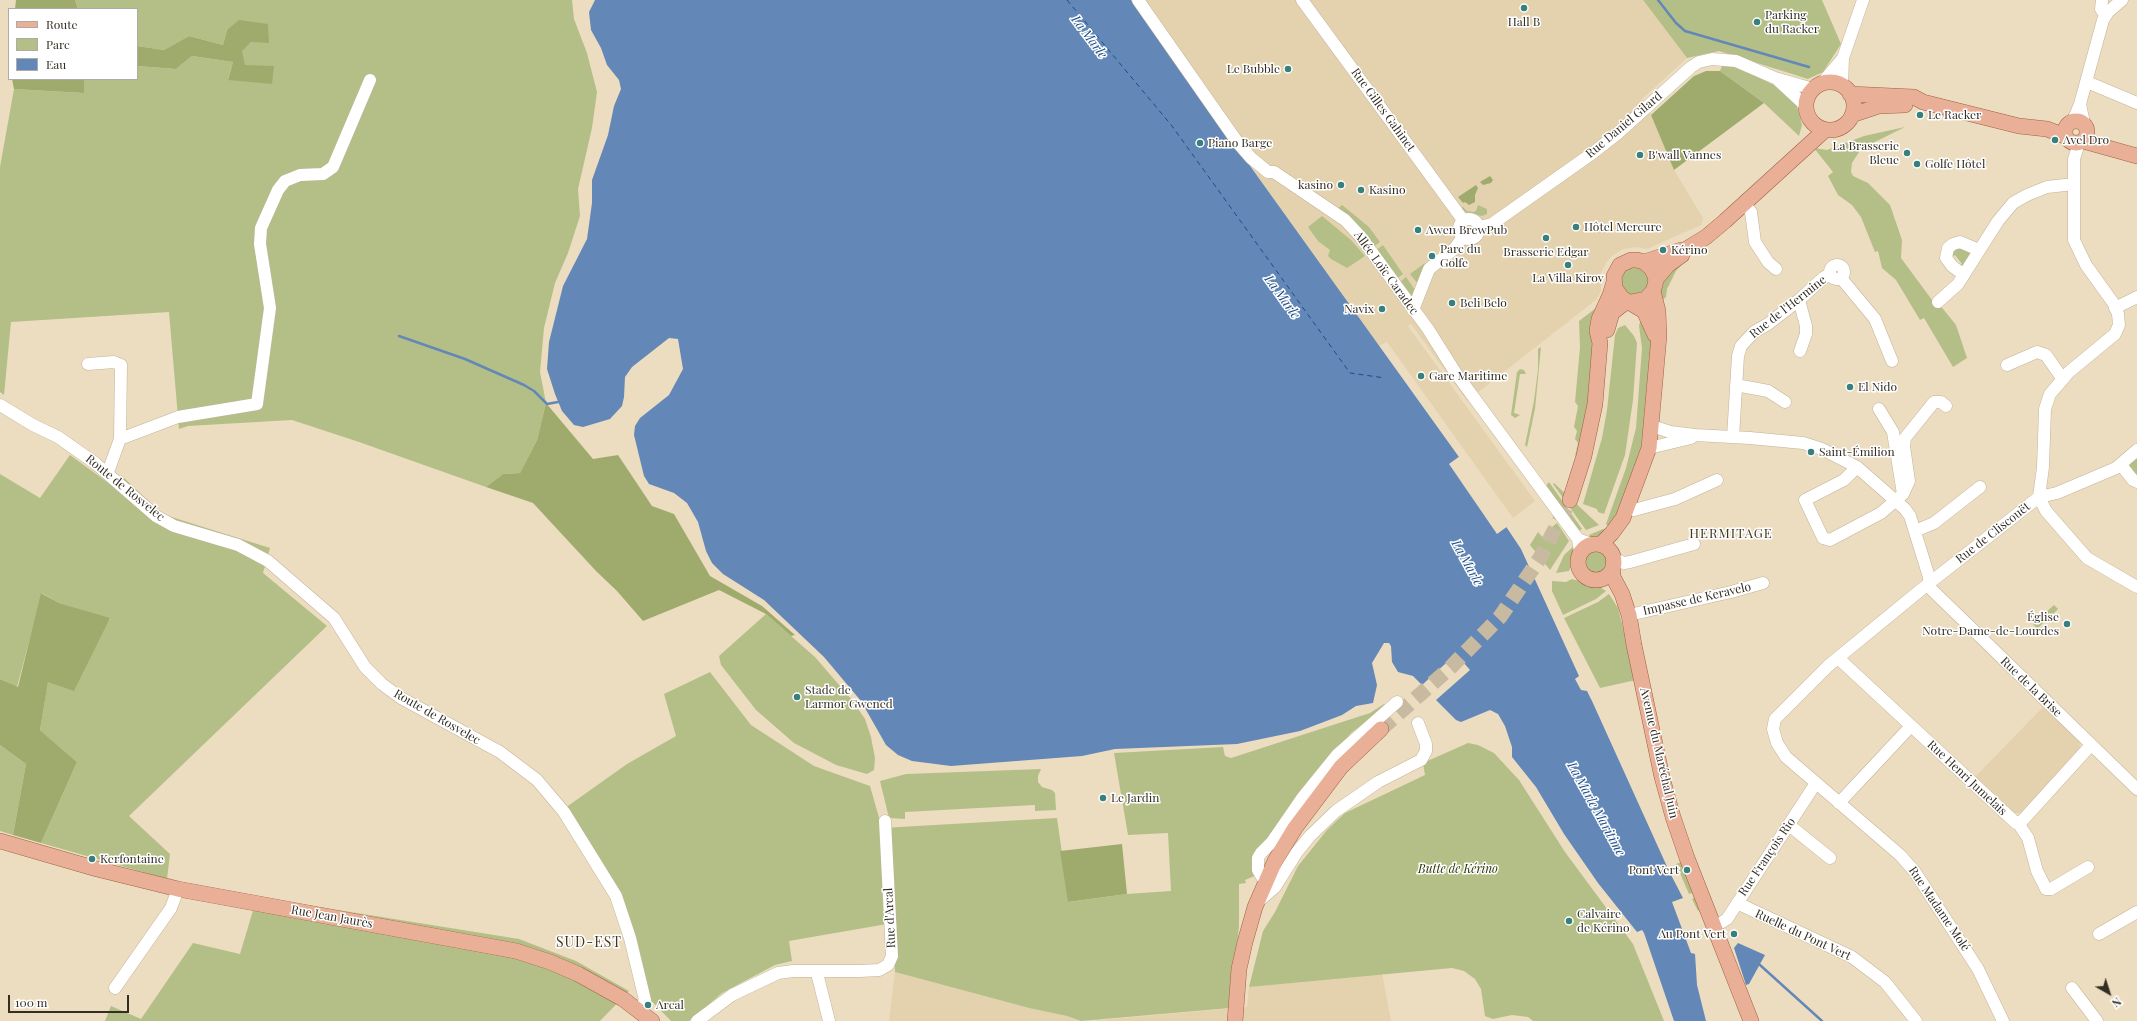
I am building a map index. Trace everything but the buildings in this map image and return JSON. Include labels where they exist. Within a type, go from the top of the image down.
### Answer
[{"type":"main road","points":[[1791,160],[1805,135],[1808,97],[1817,86],[1836,83],[1846,89],[1914,97],[1923,102],[2019,126],[2047,129],[2076,136],[2105,147],[2137,156]]},
{"type":"main road","points":[[1846,89],[1854,104],[1852,115]]},
{"type":"main road","points":[[1684,251],[1679,250],[1644,262],[1631,260],[1620,266],[1614,276],[1614,282],[1618,294],[1629,301],[1642,301],[1668,265],[1682,255],[1684,251],[1706,237],[1746,204],[1812,140],[1826,130],[1841,127],[1852,115],[1879,106],[1916,105],[1923,102]]},
{"type":"main road","points":[[1808,112],[1816,126],[1826,130]]},
{"type":"main road","points":[[1644,262],[1652,269],[1655,285]]},
{"type":"main road","points":[[1600,343],[1597,331],[1599,318],[1614,282]]},
{"type":"main road","name":"Avenue du Maréchal Juin","points":[[1655,285],[1658,311],[1658,350],[1652,426],[1648,448],[1625,513],[1623,526],[1613,560],[1613,577],[1622,594],[1629,615],[1662,777],[1672,810],[1687,858],[1751,1021]]},
{"type":"main road","points":[[1570,500],[1592,428],[1600,343],[1612,313],[1629,301]]},
{"type":"main road","name":"Avenue du Maréchal Juin","points":[[1629,301],[1648,316],[1656,338],[1658,350]]},
{"type":"main road","name":"Avenue du Maréchal Juin","points":[[1588,545],[1625,513]]},
{"type":"main road","points":[[1588,545],[1608,548],[1613,560],[1608,575],[1597,580],[1589,579],[1580,570],[1578,561],[1588,545]]},
{"type":"main road","name":"Avenue du Maréchal Juin","points":[[1597,580],[1617,603],[1634,645]]},
{"type":"main road","points":[[1235,1021],[1241,959],[1265,882],[1295,828],[1323,789],[1341,767],[1380,729]]},
{"type":"main road","name":"Rue Jean Jaurès","points":[[0,841],[97,869],[178,889],[516,951],[550,962],[578,974],[640,1010],[652,1021]]},
{"type":"street","name":"Allée Loïc Caradec","points":[[1138,0],[1238,143],[1251,158],[1268,172],[1274,172],[1349,224],[1370,248],[1455,372],[1588,545]]},
{"type":"street","name":"Rue Gilles Gahinet","points":[[1302,0],[1463,220]]},
{"type":"street","points":[[1817,86],[1843,58],[1863,0]]},
{"type":"street","points":[[2102,0],[2101,9],[2105,15]]},
{"type":"street","points":[[2076,136],[2080,104],[2099,32],[2105,15],[2122,0]]},
{"type":"street","points":[[1843,58],[1846,89]]},
{"type":"street","name":"Rue Daniel Gilard","points":[[1479,227],[1492,224],[1600,147],[1691,67],[1699,62],[1712,59],[1736,61],[1775,78],[1817,86]]},
{"type":"street","name":"Rue Daniel Gilard","points":[[1775,78],[1808,112]]},
{"type":"street","points":[[120,439],[178,417],[257,404],[270,313],[268,290],[260,244],[261,228],[278,190],[285,181],[300,175],[323,174],[333,167],[370,80]]},
{"type":"street","points":[[2087,82],[2137,103]]},
{"type":"street","name":"Rue de Cliscouët","points":[[1816,783],[1784,754],[1774,737],[1773,724],[1785,708],[1838,658],[1928,584],[2039,497],[2043,467],[2046,404],[2050,394],[2062,378],[2117,331],[2119,320],[2115,308],[2086,265],[2076,244],[2074,184],[2076,136]]},
{"type":"street","points":[[1938,302],[1951,291],[1964,275],[2007,209],[2019,199],[2048,187],[2074,184]]},
{"type":"street","points":[[1746,204],[1751,212],[1755,242],[1768,262],[1776,269]]},
{"type":"street","points":[[1471,219],[1478,224],[1478,234],[1473,238],[1463,237],[1459,229],[1463,220],[1471,219]]},
{"type":"street","points":[[1413,310],[1429,269],[1454,249],[1463,237]]},
{"type":"street","points":[[1964,275],[1952,266],[1946,258],[1948,248],[1952,244],[1960,242],[1971,245],[1979,250]]},
{"type":"street","name":"Rue de l'Hermine","points":[[1733,437],[1738,356],[1744,342],[1754,332],[1761,330],[1799,300],[1823,278],[1836,276],[1875,319],[1892,361]]},
{"type":"street","points":[[2115,308],[2137,297]]},
{"type":"street","points":[[1799,300],[1806,326],[1800,351]]},
{"type":"street","points":[[2007,364],[2037,352],[2046,355],[2062,378]]},
{"type":"street","points":[[88,364],[114,362],[121,365],[120,439],[108,472]]},
{"type":"street","points":[[1736,385],[1768,391],[1785,402]]},
{"type":"street","points":[[1857,467],[1844,480],[1805,500],[1823,538],[1830,540],[1881,513],[1900,497],[1909,481],[1904,446],[1905,438],[1934,402],[1941,402],[1946,406]]},
{"type":"street","name":"Route de Rosvelec","points":[[0,405],[64,441],[108,472],[156,516],[174,526],[238,545],[268,561],[334,618],[365,667],[382,684],[401,698],[513,761],[547,789],[564,812],[616,896],[630,938],[644,1000],[640,1010]]},
{"type":"street","points":[[1879,409],[1893,432],[1900,497],[1908,512],[1915,531],[1929,577],[1928,584]]},
{"type":"street","points":[[1652,426],[1663,431],[1695,435],[1804,443],[1822,449],[1857,467],[1900,497]]},
{"type":"street","points":[[1648,448],[1691,438],[1695,435]]},
{"type":"street","points":[[2137,450],[2121,465],[2057,493],[2039,497],[2046,511],[2087,558],[2137,587]]},
{"type":"street","points":[[2121,465],[2133,480],[2137,482]]},
{"type":"street","points":[[1625,513],[1675,499],[1717,480]]},
{"type":"street","points":[[1915,531],[1934,522],[1980,488]]},
{"type":"street","points":[[1613,560],[1624,563],[1630,562],[1694,544]]},
{"type":"street","name":"Impasse de Keravelo","points":[[1629,615],[1764,583]]},
{"type":"street","name":"Rue de la Brise","points":[[1928,584],[1931,590],[2137,789]]},
{"type":"street","name":"Rue Henri Jumelais","points":[[1838,658],[2012,820],[2018,823],[2022,821],[2092,745]]},
{"type":"street","points":[[1265,882],[1258,870],[1258,858],[1261,853],[1272,842],[1303,797],[1337,755],[1397,702]]},
{"type":"street","points":[[1258,902],[1275,887],[1306,842],[1336,811],[1378,782],[1421,760],[1426,751],[1426,744],[1418,722]]},
{"type":"street","points":[[1839,803],[1911,726]]},
{"type":"street","name":"Rue François Rio","points":[[1714,927],[1727,919],[1816,783]]},
{"type":"street","name":"Rue Madame Molé","points":[[1816,783],[1900,855],[1915,872],[1978,969],[2003,1021]]},
{"type":"street","name":"Rue d'Arcal","points":[[704,1019],[732,995],[778,973],[793,971],[817,973],[823,971],[879,970],[888,965],[892,956],[885,821]]},
{"type":"street","points":[[2018,823],[2028,838],[2037,871],[2046,889],[2051,889],[2088,868]]},
{"type":"street","points":[[1789,825],[1830,858]]},
{"type":"street","points":[[115,988],[171,908],[178,889]]},
{"type":"street","name":"Ruelle du Pont Vert","points":[[1737,903],[1852,957],[1885,982],[1916,1021]]},
{"type":"street","points":[[2099,934],[2137,912]]},
{"type":"street","points":[[817,973],[829,1021]]},
{"type":"street","points":[[2072,988],[2097,1021]]},
{"type":"shaded area","points":[[1132,0],[1643,0],[1687,58],[1642,99],[1651,115],[1674,170],[1703,218],[1701,225],[1647,249],[1637,247],[1623,249],[1612,256],[1606,263],[1601,273],[1601,291],[1597,299],[1467,401],[1411,324],[1408,326],[1535,501],[1513,518],[1387,342],[1379,346]]},
{"type":"shaded area","points":[[2043,707],[2079,740],[2080,749],[2023,813],[2014,813],[1975,777]]},
{"type":"shaded area","points":[[895,972],[1029,1008],[1067,1016],[1081,1021],[889,1021]]},
{"type":"shaded area","points":[[1382,973],[1391,1021],[1089,1021],[1247,1007],[1249,987]]},
{"type":"green space","points":[[16,0],[75,0],[78,8],[15,8]]},
{"type":"green space","points":[[75,0],[572,0],[574,19],[587,53],[597,92],[592,128],[578,189],[580,216],[568,253],[555,283],[544,328],[540,372],[546,403],[537,440],[520,473],[503,474],[486,487],[292,420],[188,426],[179,429],[169,312],[11,322],[4,395],[0,392],[0,167],[14,89],[84,93],[84,80],[138,80],[138,66],[176,69],[192,56],[233,62],[228,79],[245,65],[241,51],[251,42],[227,30],[223,45],[189,36],[164,50],[138,46],[138,8],[78,8]]},
{"type":"green space","points":[[1643,0],[1822,0],[1841,44],[1823,72],[1808,79],[1719,51],[1687,58]]},
{"type":"green space","points":[[239,20],[268,24],[269,43],[251,42],[242,51],[245,65],[274,66],[272,84],[228,80],[233,62],[192,56],[176,69],[138,66],[138,46],[164,50],[189,36],[223,45],[227,30]]},
{"type":"green space","points":[[1723,63],[1735,66],[1782,89],[1796,103],[1802,125],[1799,136],[1764,103],[1720,71]]},
{"type":"green space","points":[[1706,71],[1720,71],[1764,103],[1674,170],[1651,115],[1694,76]]},
{"type":"green space","points":[[12,80],[84,80],[84,93],[14,89]]},
{"type":"green space","points":[[1905,127],[1861,149],[1852,163],[1851,172],[1853,176],[1868,183],[1890,205],[1902,240],[1901,258],[1932,300],[1935,299],[1956,325],[1967,358],[1953,367],[1924,318],[1920,320],[1896,280],[1882,268],[1878,251],[1875,252],[1861,217],[1852,205],[1838,195],[1828,176],[1833,172],[1814,148],[1827,150],[1864,136]]},
{"type":"green space","points":[[1490,176],[1493,180],[1491,183],[1483,185],[1480,182]]},
{"type":"green space","points":[[1476,185],[1478,188],[1475,195],[1475,202],[1469,205],[1465,202],[1463,203],[1458,197]]},
{"type":"green space","points":[[1342,205],[1369,227],[1380,242],[1373,247],[1336,210]]},
{"type":"green space","points":[[1478,205],[1487,209],[1487,214],[1482,216],[1466,212],[1460,208],[1463,207],[1467,211],[1473,212],[1476,211]]},
{"type":"green space","points":[[1322,216],[1351,240],[1365,256],[1347,268],[1331,259],[1328,256],[1330,250],[1318,241],[1308,227]]},
{"type":"green space","points":[[1383,245],[1403,274],[1395,280],[1375,251]]},
{"type":"green space","points":[[1956,246],[1974,253],[1964,269],[1957,268],[1962,264],[1955,255],[1950,258]]},
{"type":"green space","points":[[1696,250],[1676,271],[1667,289],[1666,297],[1658,304],[1663,276]]},
{"type":"green space","points":[[1425,263],[1418,284],[1410,274]]},
{"type":"green space","points":[[1643,267],[1651,279],[1645,293],[1631,296],[1623,290],[1621,275],[1628,268]]},
{"type":"green space","points":[[1406,277],[1415,290],[1411,302],[1398,284]]},
{"type":"green space","points":[[1600,305],[1594,368],[1581,451],[1575,456],[1578,443],[1575,439],[1577,431],[1574,427],[1578,406],[1575,402],[1580,347],[1579,321]]},
{"type":"green space","points":[[1645,319],[1651,331],[1652,349],[1645,445],[1612,530],[1606,524],[1626,468],[1636,428],[1642,348],[1639,326],[1640,322]]},
{"type":"green space","points":[[1625,325],[1634,336],[1637,343],[1633,400],[1625,455],[1604,514],[1598,512],[1597,509],[1583,504],[1602,438],[1607,410],[1615,335],[1618,328]]},
{"type":"green space","points":[[1541,347],[1535,409],[1527,447],[1525,445],[1534,401],[1538,369],[1538,349]]},
{"type":"green space","points":[[1520,369],[1524,370],[1526,374],[1520,374],[1514,413],[1520,415],[1515,418],[1511,415],[1517,372]]},
{"type":"green space","points":[[546,403],[593,459],[618,455],[652,506],[674,514],[710,576],[762,606],[795,635],[791,636],[766,614],[719,590],[643,621],[617,591],[596,571],[533,503],[486,487],[503,474],[520,473],[537,440]]},
{"type":"green space","points":[[2137,454],[2137,477],[2130,470],[2129,465]]},
{"type":"green space","points":[[70,455],[107,482],[121,475],[162,514],[270,548],[263,573],[327,626],[129,816],[170,854],[167,879],[41,843],[77,762],[40,730],[48,681],[110,619],[59,603],[42,593],[17,687],[0,679],[0,474],[40,498]]},
{"type":"green space","points":[[1549,482],[1582,529],[1577,532],[1545,487]]},
{"type":"green space","points":[[1554,483],[1599,525],[1586,530],[1553,484]]},
{"type":"green space","points":[[1557,523],[1569,541],[1550,570],[1530,545],[1538,532],[1546,541],[1557,534],[1552,527]]},
{"type":"green space","points":[[1603,529],[1607,533],[1597,539],[1592,539],[1589,535]]},
{"type":"green space","points":[[1575,545],[1575,558],[1569,571],[1556,573],[1564,555]]},
{"type":"green space","points":[[1596,550],[1604,554],[1608,562],[1604,570],[1596,574],[1588,570],[1584,562],[1588,554]]},
{"type":"green space","points":[[1572,579],[1598,586],[1606,591],[1596,599],[1563,615],[1552,591],[1552,581],[1566,582]]},
{"type":"green space","points":[[41,593],[59,603],[110,618],[74,691],[48,682],[40,730],[77,762],[41,843],[13,835],[26,764],[0,745],[0,679],[18,687]]},
{"type":"green space","points":[[1609,594],[1618,608],[1636,680],[1600,688],[1564,618],[1598,602]]},
{"type":"green space","points":[[2054,605],[2058,609],[2049,618],[2045,613]]},
{"type":"green space","name":"Stade de Larmor Gwened","points":[[766,614],[815,657],[852,700],[865,719],[871,737],[875,758],[874,770],[867,774],[836,765],[794,743],[756,710],[721,665],[719,656]]},
{"type":"green space","points":[[2042,616],[2046,620],[2037,629],[2033,624]]},
{"type":"green space","points":[[710,672],[751,725],[814,766],[870,786],[882,828],[1057,818],[1069,902],[1127,894],[1171,891],[1168,833],[1128,835],[1114,753],[1223,747],[1225,756],[1231,758],[1370,713],[1384,704],[1388,705],[1351,733],[1319,771],[1270,838],[1257,875],[1245,880],[1246,883],[1239,884],[1239,926],[1230,1008],[1081,1021],[1067,1016],[1029,1008],[895,972],[894,927],[887,924],[789,941],[792,961],[775,965],[722,993],[689,1021],[671,1021],[636,985],[626,942],[613,902],[596,868],[558,813],[627,764],[676,736],[664,694]]},
{"type":"green space","name":"Butte de Kérino","points":[[1468,743],[1478,745],[1494,753],[1519,780],[1565,852],[1633,944],[1664,1021],[1533,1021],[1528,1017],[1512,1015],[1493,1019],[1485,1016],[1481,989],[1475,979],[1464,971],[1452,968],[1249,987],[1263,931],[1275,912],[1298,866],[1327,830],[1345,813],[1425,775],[1423,763]]},
{"type":"green space","points":[[0,745],[26,764],[13,835],[0,831]]},
{"type":"green space","points":[[1041,769],[1038,776],[1038,782],[1042,787],[1052,790],[1055,793],[1056,810],[1035,811],[1035,805],[905,812],[905,819],[889,818],[880,781],[906,774]]},
{"type":"green space","points":[[1122,844],[1127,894],[1068,902],[1060,851]]},
{"type":"green space","points":[[1681,862],[1701,909],[1698,911],[1692,899],[1694,898],[1692,893],[1689,894],[1676,864]]},
{"type":"green space","points":[[257,897],[519,939],[576,961],[629,991],[600,1021],[105,1021],[111,1006],[141,1019],[193,943],[240,954]]},
{"type":"water","points":[[595,0],[1131,0],[1469,471],[1521,549],[1579,676],[1575,679],[1581,690],[1587,691],[1592,701],[1669,871],[1683,898],[1672,902],[1691,953],[1695,954],[1697,985],[1706,1021],[1674,1021],[1644,933],[1642,930],[1637,932],[1598,883],[1564,834],[1536,787],[1512,757],[1512,747],[1505,726],[1498,714],[1490,710],[1461,722],[1456,720],[1436,700],[1470,670],[1456,654],[1422,685],[1413,676],[1398,672],[1392,662],[1391,646],[1389,643],[1384,643],[1372,663],[1377,685],[1373,703],[1356,706],[1342,715],[1300,731],[1237,744],[1115,749],[1082,756],[951,766],[912,761],[898,755],[886,745],[861,701],[824,657],[764,600],[723,574],[712,563],[706,551],[698,522],[687,503],[674,493],[649,484],[644,476],[634,435],[635,426],[640,418],[669,395],[683,369],[678,339],[669,338],[632,367],[625,377],[622,406],[610,419],[583,427],[574,425],[562,411],[555,394],[547,369],[549,342],[563,286],[587,239],[592,203],[592,180],[608,135],[614,106],[621,89],[619,80],[607,65],[601,48],[591,30],[589,12]]},
{"type":"water","points":[[1738,943],[1765,955],[1749,984],[1746,985],[1734,948]]},
{"type":"pier","points":[[1460,456],[1508,526],[1497,534],[1449,464]]},
{"type":"waterway","points":[[1658,0],[1676,23],[1685,31],[1809,67]]},
{"type":"waterway","points":[[399,336],[465,359],[524,385],[534,391],[547,404],[558,402]]},
{"type":"waterway","points":[[1760,965],[1822,1021]]},
{"type":"ferry route","points":[[1067,0],[1172,126],[1350,373],[1385,378]]},
{"type":"tunnel","points":[[1381,729],[1451,667],[1500,617],[1540,558],[1570,500]]},
{"type":"place","name":"Hall B","points":[[1524,8]]},
{"type":"place","name":"Parking du Racker","points":[[1757,22]]},
{"type":"place","name":"Le Bubble","points":[[1288,69]]},
{"type":"place","name":"Le Racker","points":[[1920,115]]},
{"type":"place","name":"Avel Dro","points":[[2055,140]]},
{"type":"place","name":"Piano Barge","points":[[1200,143]]},
{"type":"place","name":"La Brasserie Bleue","points":[[1907,153]]},
{"type":"place","name":"B'wall Vannes","points":[[1640,155]]},
{"type":"place","name":"Golfe Hôtel","points":[[1917,164]]},
{"type":"place","name":"kasino","points":[[1341,185]]},
{"type":"place","name":"Kasino","points":[[1361,190]]},
{"type":"place","name":"Hôtel Mercure","points":[[1576,227]]},
{"type":"place","name":"Awen BrewPub","points":[[1418,230]]},
{"type":"place","name":"Brasserie Edgar","points":[[1546,238]]},
{"type":"place","name":"Kérino","points":[[1663,250]]},
{"type":"place","name":"Parc du Golfe","points":[[1432,256]]},
{"type":"place","name":"La Villa Kirov","points":[[1568,265]]},
{"type":"place","name":"Beli Belo","points":[[1452,303]]},
{"type":"place","name":"Navix","points":[[1382,309]]},
{"type":"place","name":"Gare Maritime","points":[[1421,376]]},
{"type":"place","name":"El Nido","points":[[1850,387]]},
{"type":"place","name":"Saint-Émilion","points":[[1811,452]]},
{"type":"place","name":"Église Notre-Dame-de-Lourdes","points":[[2067,624]]},
{"type":"place","name":"Stade de Larmor Gwened","points":[[797,697]]},
{"type":"place","name":"Le Jardin","points":[[1103,798]]},
{"type":"place","name":"Kerfontaine","points":[[92,859]]},
{"type":"place","name":"Pont Vert","points":[[1687,870]]},
{"type":"place","name":"Calvaire de Kérino","points":[[1569,921]]},
{"type":"place","name":"Au Pont Vert","points":[[1734,934]]},
{"type":"place","name":"Arcal","points":[[648,1005]]},
{"type":"district","name":"HERMITAGE","points":[[1731,534]]},
{"type":"district","name":"SUD-EST","points":[[589,943]]},
{"type":"water label","name":"La Marle","points":[[1089,37]]},
{"type":"water label","name":"La Marle","points":[[1282,297]]},
{"type":"water label","name":"La Marle","points":[[1467,563]]},
{"type":"water label","name":"La Marle Maritime","points":[[1596,809]]}]
